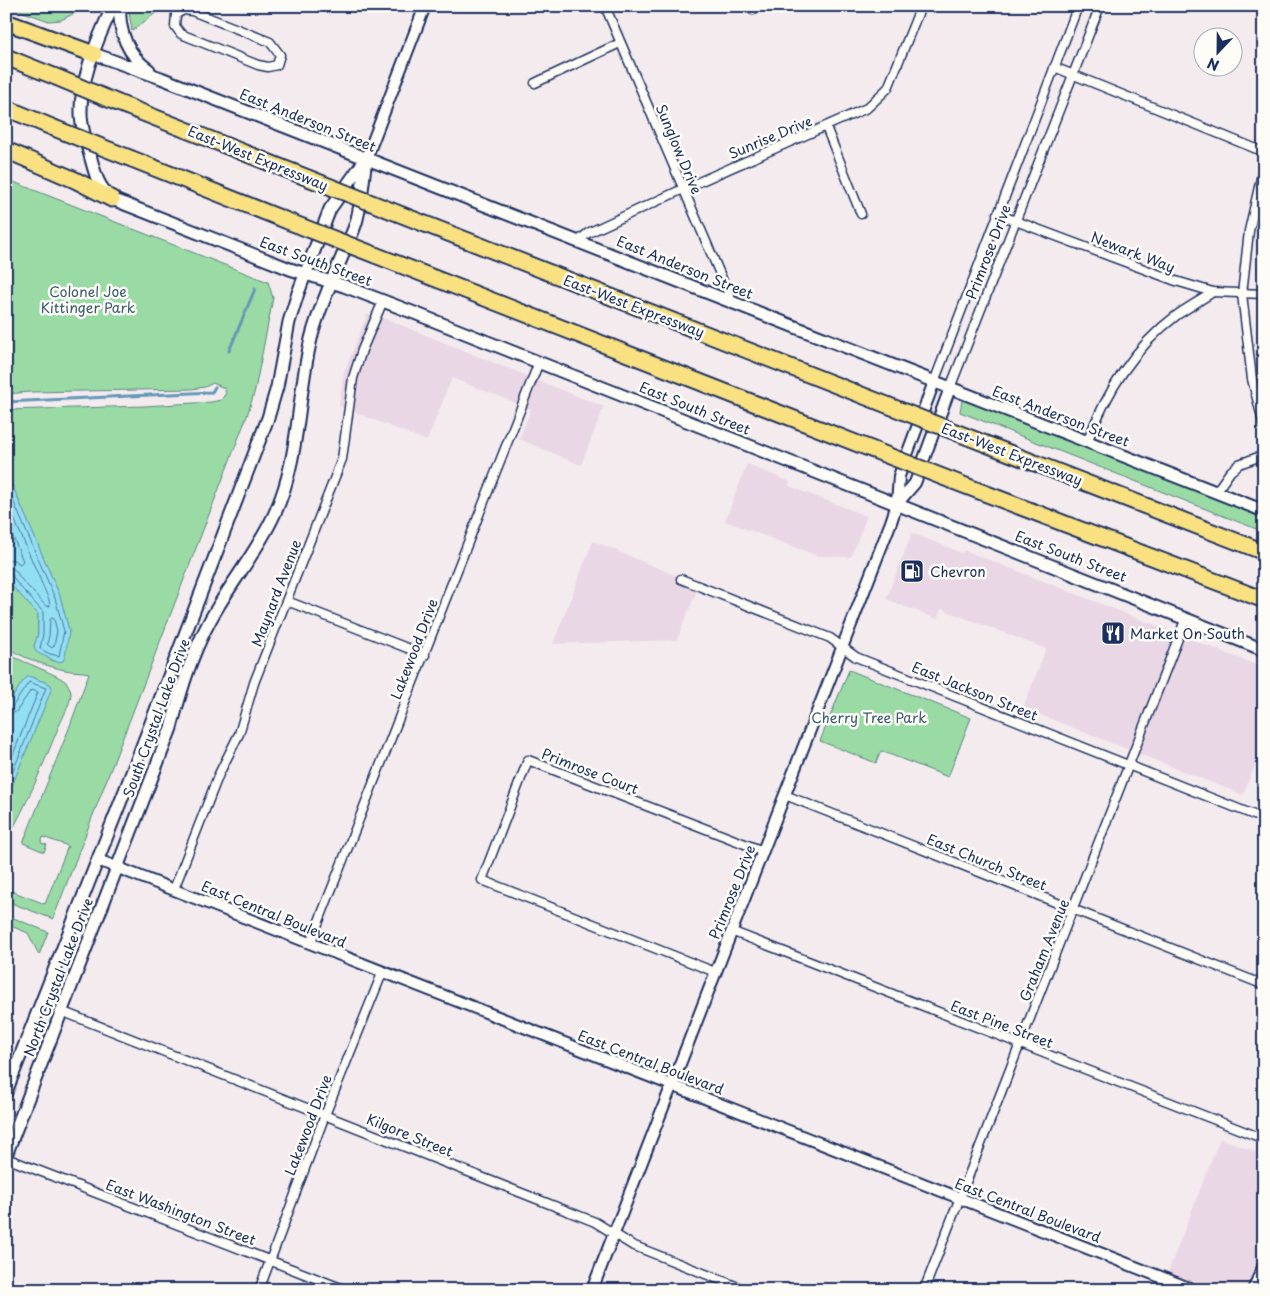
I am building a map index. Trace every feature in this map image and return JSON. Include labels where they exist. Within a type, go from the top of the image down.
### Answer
[{"type":"highway","points":[[6,22],[94,54]]},
{"type":"highway","name":"East-West Expressway","points":[[6,57],[392,212],[1264,552]]},
{"type":"highway","points":[[6,108],[290,222],[953,481],[1264,600]]},
{"type":"highway","points":[[6,150],[75,180],[112,199]]},
{"type":"main road","points":[[112,6],[84,84],[81,116],[84,134],[99,184],[103,191],[112,199]]},
{"type":"main road","points":[[120,6],[122,27],[129,50],[140,64],[161,78]]},
{"type":"main road","name":"East Anderson Street","points":[[94,54],[161,78],[1264,511]]},
{"type":"main road","name":"South Crystal Lake Drive","points":[[98,860],[268,418],[277,388],[289,322],[330,209],[366,159]]},
{"type":"main road","name":"South Crystal Lake Drive","points":[[116,867],[170,728],[196,648],[218,606],[255,551],[275,515],[294,450],[304,374],[311,339],[323,303],[357,220],[366,159]]},
{"type":"main road","name":"East South Street","points":[[112,199],[305,275],[332,282],[539,362],[1264,650]]},
{"type":"main road","name":"North Crystal Lake Drive","points":[[6,1092],[98,860]]},
{"type":"main road","name":"North Crystal Lake Drive","points":[[6,1157],[116,867]]},
{"type":"street","name":"South Crystal Lake Drive","points":[[366,159],[425,6]]},
{"type":"street","name":"Sunglow Drive","points":[[605,6],[732,302]]},
{"type":"street","name":"Sunrise Drive","points":[[578,241],[588,233],[683,189],[867,108],[888,88],[921,6]]},
{"type":"street","name":"Primrose Drive","points":[[898,504],[899,476],[997,214],[1078,6]]},
{"type":"street","name":"Primrose Drive","points":[[592,1290],[898,504],[915,483],[950,388],[1100,6]]},
{"type":"street","points":[[194,9],[270,42],[280,55],[277,65],[268,67],[258,65],[181,34],[175,26],[176,14],[184,10],[194,9]]},
{"type":"street","points":[[535,83],[620,44]]},
{"type":"street","points":[[1054,67],[1264,152]]},
{"type":"street","points":[[826,126],[861,214]]},
{"type":"street","points":[[1264,166],[1249,231],[1242,294],[1252,379],[1264,426]]},
{"type":"street","name":"Newark Way","points":[[997,214],[1176,282],[1213,292],[1264,294]]},
{"type":"street","points":[[1088,442],[1103,405],[1125,368],[1152,337],[1177,315],[1213,292]]},
{"type":"street","name":"Maynard Avenue","points":[[174,889],[219,774],[240,734],[254,683],[342,458],[353,378],[362,350],[383,301]]},
{"type":"street","name":"Lakewood Drive","points":[[310,944],[539,362]]},
{"type":"street","points":[[1216,492],[1230,472],[1239,464],[1264,455]]},
{"type":"street","name":"East Jackson Street","points":[[681,580],[830,638],[856,657],[1264,819]]},
{"type":"street","points":[[287,601],[425,655]]},
{"type":"street","name":"Graham Avenue","points":[[924,1290],[1074,910],[1186,618]]},
{"type":"street","name":"Primrose Court","points":[[715,972],[482,880],[528,760],[763,851]]},
{"type":"street","name":"East Church Street","points":[[784,796],[1264,985]]},
{"type":"street","name":"East Central Boulevard","points":[[98,860],[1194,1290]]},
{"type":"street","name":"East Pine Street","points":[[731,931],[1264,1140]]},
{"type":"street","name":"Lakewood Drive","points":[[259,1290],[383,971]]},
{"type":"street","name":"Kilgore Street","points":[[61,1011],[595,1222],[632,1245],[746,1290]]},
{"type":"street","name":"East Washington Street","points":[[6,1157],[346,1290]]},
{"type":"street","points":[[1253,1290],[1264,1266]]},
{"type":"shaded area","points":[[367,315],[386,319],[604,407],[581,465],[519,439],[531,409],[452,378],[427,441],[339,406],[344,372]]},
{"type":"shaded area","points":[[747,464],[790,482],[789,486],[867,516],[851,557],[818,556],[725,521]]},
{"type":"shaded area","points":[[912,533],[962,553],[964,550],[1264,668],[1264,743],[1243,795],[1023,708],[1046,649],[941,609],[937,619],[886,599]]},
{"type":"shaded area","points":[[593,541],[699,585],[677,640],[553,644]]},
{"type":"shaded area","points":[[1220,1138],[1264,1155],[1264,1290],[1161,1290]]},
{"type":"green space","points":[[6,6],[89,6],[61,20],[49,21]]},
{"type":"green space","points":[[128,6],[165,6],[132,31]]},
{"type":"green space","name":"Colonel Joe Kittinger Park","points":[[6,179],[268,282],[273,298],[255,390],[247,416],[53,919],[6,901],[6,889],[45,904],[68,846],[43,837],[41,843],[47,845],[44,852],[23,843],[89,673],[58,669],[26,658],[6,646],[6,574],[11,585],[38,614],[38,634],[34,646],[50,660],[63,661],[69,631],[60,596],[6,471],[6,410],[211,402],[221,400],[226,393],[224,388],[213,383],[205,387],[192,389],[6,394]]},
{"type":"green space","points":[[962,400],[1264,518],[1264,532],[960,412]]},
{"type":"green space","points":[[6,653],[63,680],[67,683],[71,694],[68,707],[34,785],[6,841],[6,800],[52,688],[50,684],[28,676],[6,708]]},
{"type":"green space","name":"Cherry Tree Park","points":[[849,670],[971,718],[948,777],[881,751],[876,763],[820,741]]},
{"type":"green space","points":[[6,915],[48,932],[39,955],[28,933],[6,924]]},
{"type":"water","points":[[6,471],[60,596],[69,631],[63,661],[57,662],[36,652],[34,646],[38,634],[38,614],[11,585],[6,574]]},
{"type":"water","points":[[28,676],[50,684],[52,688],[6,800],[6,708]]},
{"type":"waterway","points":[[229,351],[255,289]]},
{"type":"waterway","points":[[6,402],[212,392],[215,387]]},
{"type":"place","name":"Chevron","points":[[912,571]]},
{"type":"place","name":"Market On South","points":[[1113,633]]}]
